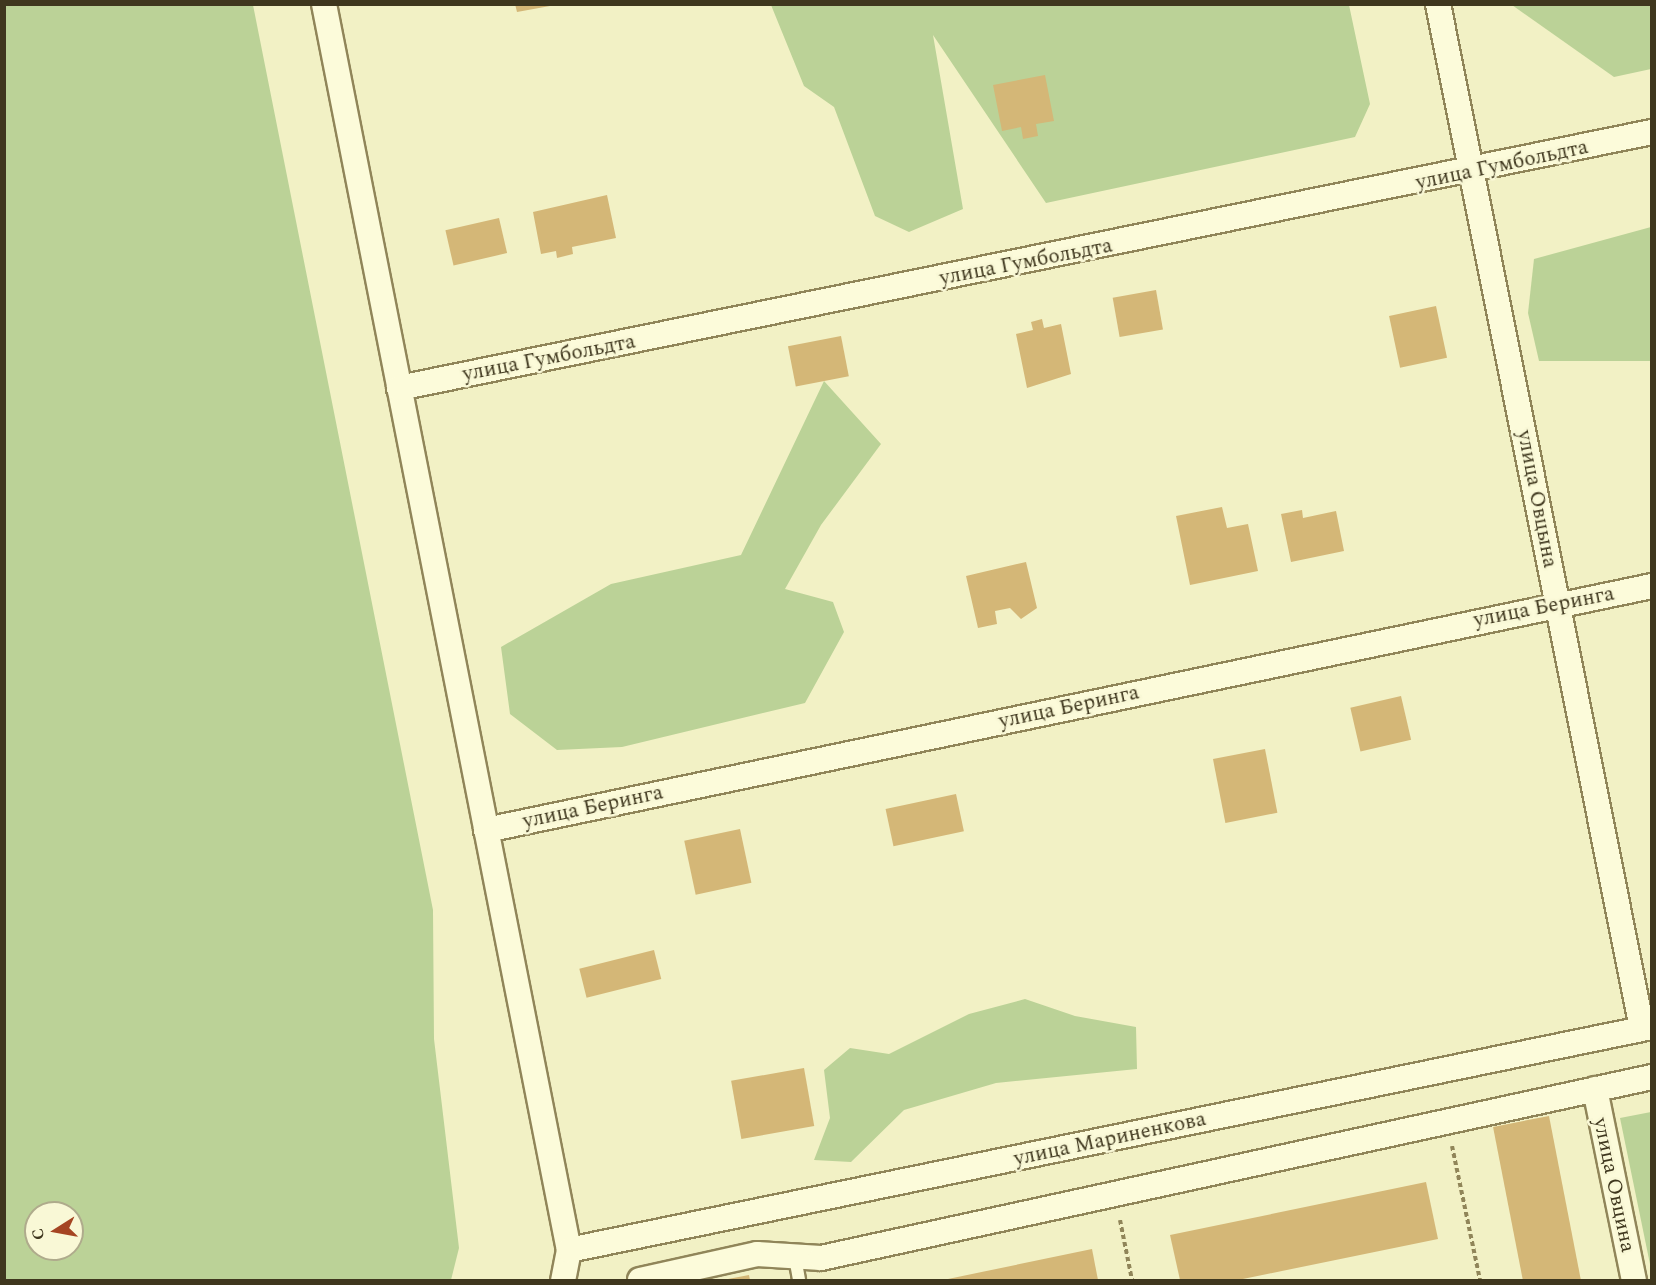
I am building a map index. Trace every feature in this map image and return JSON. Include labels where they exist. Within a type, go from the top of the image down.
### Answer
[{"type":"street","points":[[324,4],[569,1250],[563,1281]]},
{"type":"street","name":"улица Овцына","points":[[1438,4],[1474,171],[1558,604],[1647,1028]]},
{"type":"street","name":"улица Гумбольдта","points":[[399,388],[1474,171],[1652,132]]},
{"type":"street","name":"улица Беринга","points":[[486,830],[1652,586]]},
{"type":"street","name":"улица Мариненкова","points":[[569,1250],[1647,1028]]},
{"type":"street","points":[[640,1281],[757,1254],[821,1258],[1652,1077]]},
{"type":"street","name":"улица Овцина","points":[[1595,1089],[1634,1281]]},
{"type":"lane","points":[[795,1257],[799,1281]]},
{"type":"path","points":[[1447,1121],[1480,1281]]},
{"type":"path","points":[[1114,1194],[1132,1281]]},
{"type":"green space","points":[[4,5],[253,5],[433,910],[434,1039],[459,1248],[451,1280],[5,1280]]},
{"type":"green space","points":[[771,5],[1349,5],[1370,104],[1355,137],[1046,203],[933,35],[963,209],[909,232],[875,216],[834,107],[804,86]]},
{"type":"green space","points":[[1512,5],[1651,5],[1651,69],[1614,77]]},
{"type":"green space","points":[[1651,227],[1651,361],[1539,361],[1528,313],[1534,259]]},
{"type":"green space","points":[[824,381],[881,444],[821,525],[785,589],[833,602],[844,632],[805,703],[622,747],[557,750],[510,714],[501,647],[611,584],[741,555]]},
{"type":"green space","points":[[1025,999],[1075,1016],[1136,1027],[1137,1069],[996,1083],[904,1110],[851,1162],[814,1160],[830,1118],[824,1070],[850,1048],[889,1054],[969,1014]]},
{"type":"green space","points":[[1652,1112],[1651,1269],[1620,1118]]},
{"type":"building","points":[[515,4],[550,4],[550,6],[517,12]]},
{"type":"building","points":[[1045,75],[1054,121],[1036,124],[1038,136],[1023,139],[1021,127],[1002,131],[993,85]]},
{"type":"building","points":[[607,195],[616,238],[572,247],[573,254],[557,258],[556,251],[541,254],[533,212]]},
{"type":"building","points":[[499,218],[507,253],[454,265],[445,230]]},
{"type":"building","points":[[1156,290],[1163,329],[1120,337],[1113,298]]},
{"type":"building","points":[[1436,306],[1447,358],[1400,368],[1389,316]]},
{"type":"building","points":[[1042,319],[1044,328],[1061,324],[1071,374],[1027,388],[1016,334],[1033,330],[1031,322]]},
{"type":"building","points":[[841,336],[849,376],[796,387],[788,346]]},
{"type":"building","points":[[1222,507],[1227,528],[1248,524],[1258,571],[1190,585],[1176,516]]},
{"type":"building","points":[[1302,510],[1303,518],[1336,511],[1344,551],[1291,562],[1281,514]]},
{"type":"building","points":[[1026,562],[1037,608],[1021,619],[1010,608],[995,611],[997,624],[978,628],[966,576]]},
{"type":"building","points":[[1401,696],[1411,740],[1360,752],[1350,708]]},
{"type":"building","points":[[1265,749],[1277,813],[1225,823],[1213,759]]},
{"type":"building","points":[[956,794],[964,831],[893,846],[886,809]]},
{"type":"building","points":[[740,829],[751,883],[696,895],[684,841]]},
{"type":"building","points":[[654,950],[661,979],[587,998],[579,969]]},
{"type":"building","points":[[804,1068],[814,1126],[741,1139],[731,1081]]},
{"type":"building","points":[[1549,1116],[1581,1280],[1523,1280],[1493,1127]]},
{"type":"building","points":[[1426,1182],[1438,1239],[1238,1280],[1180,1280],[1170,1235]]},
{"type":"building","points":[[1092,1249],[1098,1280],[948,1280],[948,1279]]},
{"type":"building","points":[[749,1275],[750,1280],[728,1280],[728,1279]]}]
